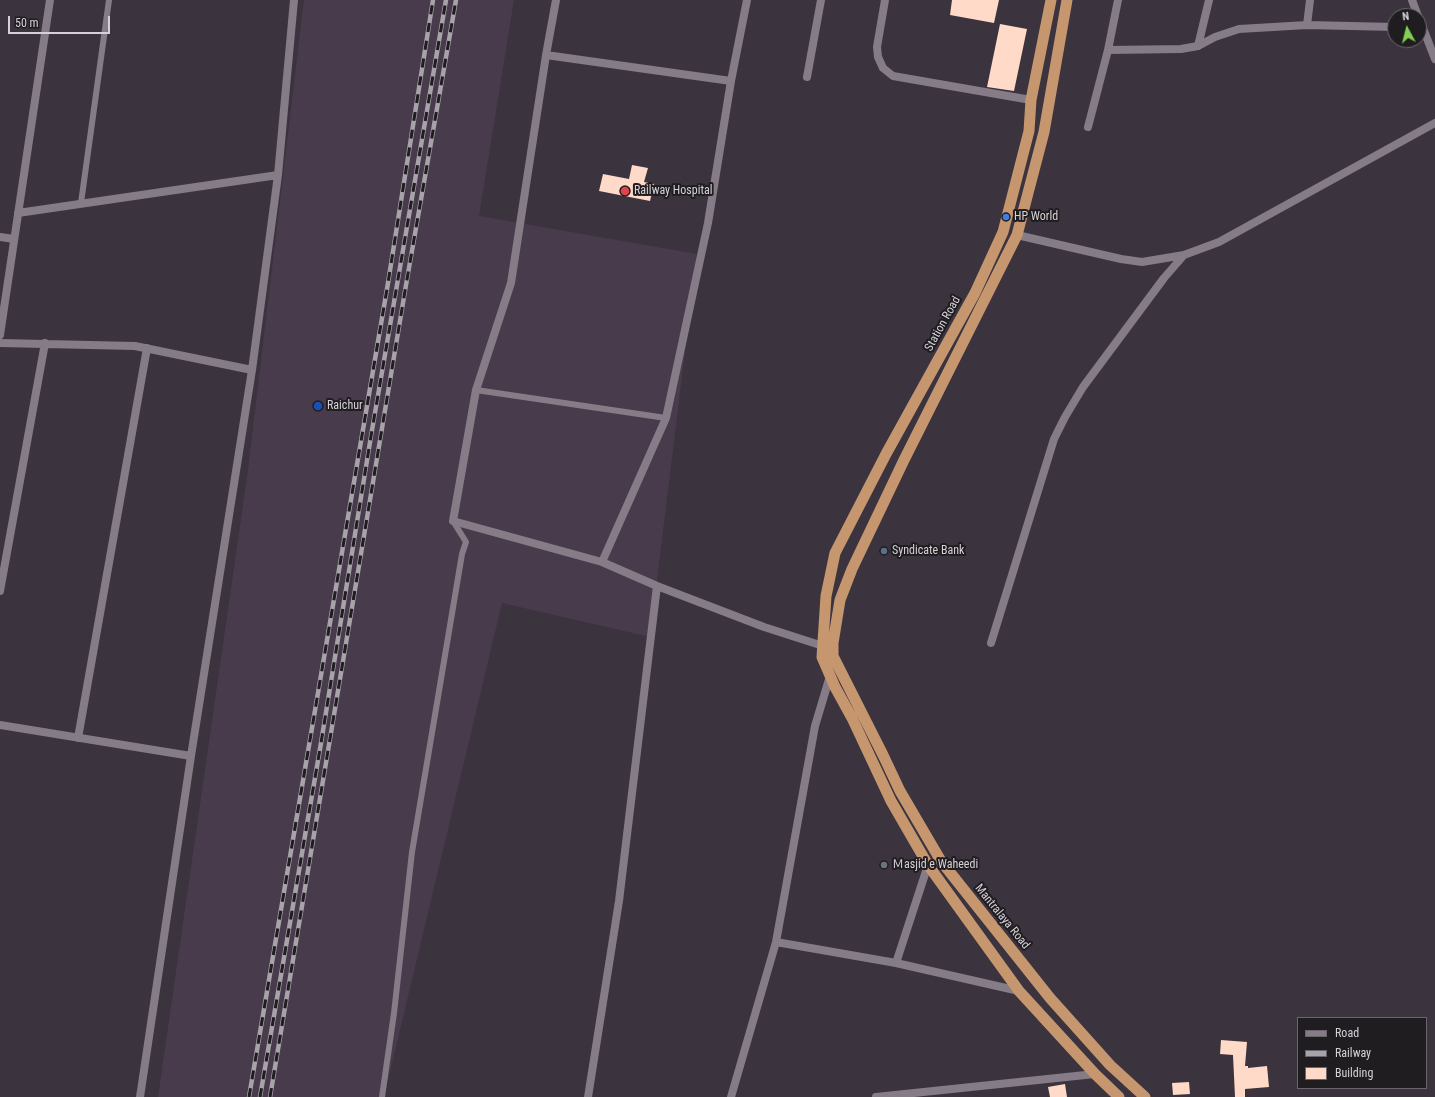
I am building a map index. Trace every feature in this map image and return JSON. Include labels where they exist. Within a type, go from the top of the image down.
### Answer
[{"type":"highway","name":"Station Road","points":[[828,644],[826,596],[836,553],[886,454],[975,294],[1003,232],[1029,131],[1031,100],[1051,0]]},
{"type":"highway","points":[[1067,0],[1044,132],[1017,235],[904,460],[852,569],[840,600],[828,644],[822,657],[891,801],[928,865],[1019,991],[1095,1074],[1119,1097]]},
{"type":"highway","name":"Mantralaya Road","points":[[828,644],[832,656],[884,755],[900,791],[941,861],[1050,998],[1110,1065],[1145,1097]]},
{"type":"street","points":[[0,335],[50,0]]},
{"type":"street","points":[[140,1097],[191,756],[252,370],[278,175],[294,0]]},
{"type":"street","points":[[556,0],[546,55],[511,283],[476,390],[453,521],[602,562],[657,586],[764,627],[828,644]]},
{"type":"street","points":[[602,562],[666,418],[708,223],[731,81],[747,0]]},
{"type":"street","points":[[807,78],[821,0]]},
{"type":"street","points":[[885,0],[877,46],[878,57],[883,68],[893,76],[1031,100]]},
{"type":"street","points":[[1088,127],[1108,50],[1118,0]]},
{"type":"street","points":[[1198,46],[1209,0]]},
{"type":"street","points":[[1307,25],[1310,0]]},
{"type":"street","points":[[1108,50],[1181,49],[1198,46],[1215,37],[1239,29],[1307,25],[1387,27]]},
{"type":"street","points":[[1427,41],[1435,59]]},
{"type":"street","points":[[546,55],[731,81]]},
{"type":"street","points":[[1017,235],[1121,259],[1142,262],[1184,255],[1219,242],[1435,124]]},
{"type":"street","points":[[18,213],[278,175]]},
{"type":"street","points":[[0,237],[14,239]]},
{"type":"street","points":[[991,644],[1054,439],[1083,387],[1164,278],[1184,255]]},
{"type":"street","points":[[0,343],[135,346],[252,370]]},
{"type":"street","points":[[0,590],[45,343]]},
{"type":"street","points":[[78,738],[147,348]]},
{"type":"street","points":[[588,1097],[619,901],[657,586]]},
{"type":"street","points":[[731,1097],[776,942],[815,726],[830,676]]},
{"type":"street","points":[[0,725],[191,756]]},
{"type":"street","points":[[896,963],[928,865]]},
{"type":"street","points":[[776,942],[896,963],[1019,991]]},
{"type":"street","points":[[876,1097],[1095,1074]]},
{"type":"lane","points":[[81,203],[109,0]]},
{"type":"lane","points":[[476,390],[666,418]]},
{"type":"lane","points":[[382,1097],[394,1013],[412,852],[462,554],[466,542],[453,521]]},
{"type":"shaded area","points":[[304,0],[514,0],[479,216],[697,254],[650,637],[502,603],[384,1097],[158,1097],[248,470]]},
{"type":"building","points":[[952,0],[999,0],[994,23],[950,15]]},
{"type":"building","points":[[1000,24],[1027,29],[1014,91],[987,87]]},
{"type":"building","points":[[632,165],[648,168],[644,182],[654,184],[650,201],[599,191],[603,174],[629,179]]},
{"type":"building","points":[[1221,1040],[1247,1042],[1245,1066],[1248,1066],[1248,1068],[1267,1066],[1269,1087],[1245,1089],[1245,1097],[1235,1097],[1233,1055],[1220,1054]]},
{"type":"building","points":[[1189,1082],[1190,1094],[1173,1095],[1172,1083]]},
{"type":"building","points":[[1065,1084],[1067,1097],[1050,1097],[1048,1087]]},
{"type":"railway","points":[[249,1097],[388,283],[433,0]]},
{"type":"railway","points":[[260,1097],[446,0]]},
{"type":"railway","points":[[270,1097],[406,285],[456,0]]},
{"type":"place","name":"Railway Hospital","points":[[625,191]]},
{"type":"place","name":"HP World","points":[[1006,217]]},
{"type":"place","name":"Raichur","points":[[318,406]]},
{"type":"place","name":"Syndicate Bank","points":[[884,551]]},
{"type":"place","name":"Ｍasjid e Waheedi","points":[[884,865]]}]
